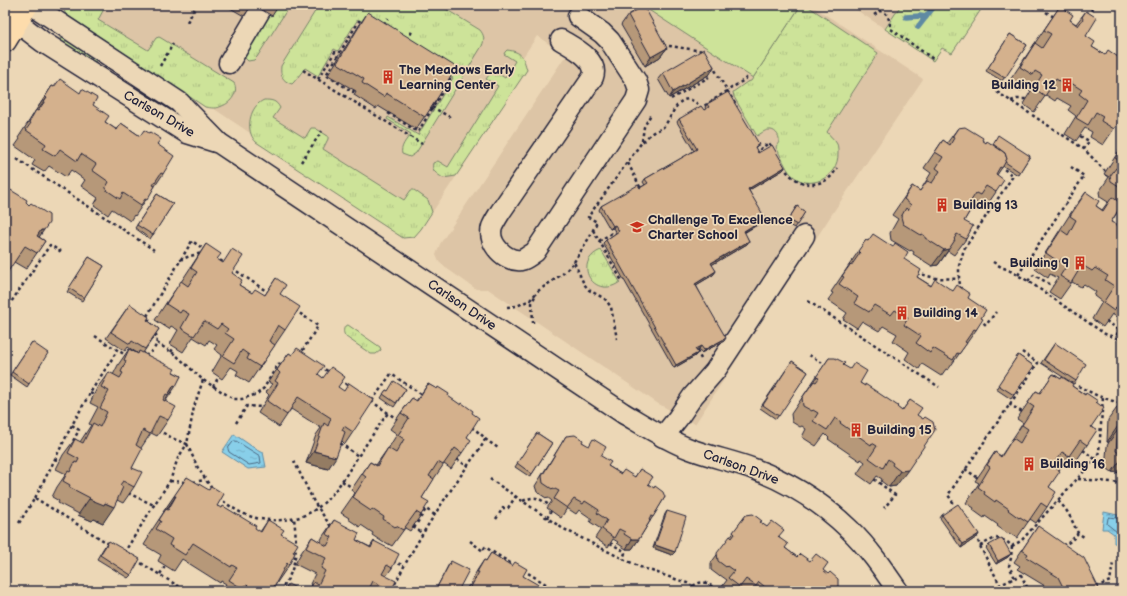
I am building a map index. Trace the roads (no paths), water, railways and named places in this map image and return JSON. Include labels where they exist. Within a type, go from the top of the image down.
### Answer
[{"type":"main road","points":[[5,41],[16,13]]},
{"type":"street","name":"Carlson Drive","points":[[32,5],[179,102],[219,143],[617,408],[663,437],[690,449],[755,469],[783,482],[809,498],[849,529],[881,566],[898,591]]},
{"type":"street","points":[[229,63],[261,9]]},
{"type":"street","name":"Carlson Drive","points":[[16,13],[43,42],[187,133],[219,143]]},
{"type":"street","points":[[561,40],[587,57],[593,65],[595,72],[593,78],[501,211],[492,228],[492,239],[498,249],[504,256],[513,259],[520,260],[527,258],[535,252],[636,100],[639,90],[636,81],[610,41],[602,33],[578,16]]},
{"type":"street","points":[[663,437],[693,396],[715,371],[804,236]]},
{"type":"water","points":[[234,434],[260,452],[263,452],[266,467],[248,469],[222,452]]},
{"type":"water","points":[[1104,512],[1122,516],[1122,544],[1114,543],[1114,534],[1107,529],[1102,529]]},
{"type":"waterway","points":[[918,27],[935,5]]},
{"type":"waterway","points":[[906,17],[926,17]]},
{"type":"place","name":"The Meadows Early Learning Center","points":[[388,77]]},
{"type":"place","name":"Building 12","points":[[1067,85]]},
{"type":"place","name":"Building 13","points":[[942,205]]},
{"type":"place","name":"Challenge To Excellence Charter School","points":[[637,227]]},
{"type":"place","name":"Building 9","points":[[1080,263]]},
{"type":"place","name":"Building 14","points":[[902,313]]},
{"type":"place","name":"Building 15","points":[[856,430]]},
{"type":"place","name":"Building 16","points":[[1029,464]]}]
